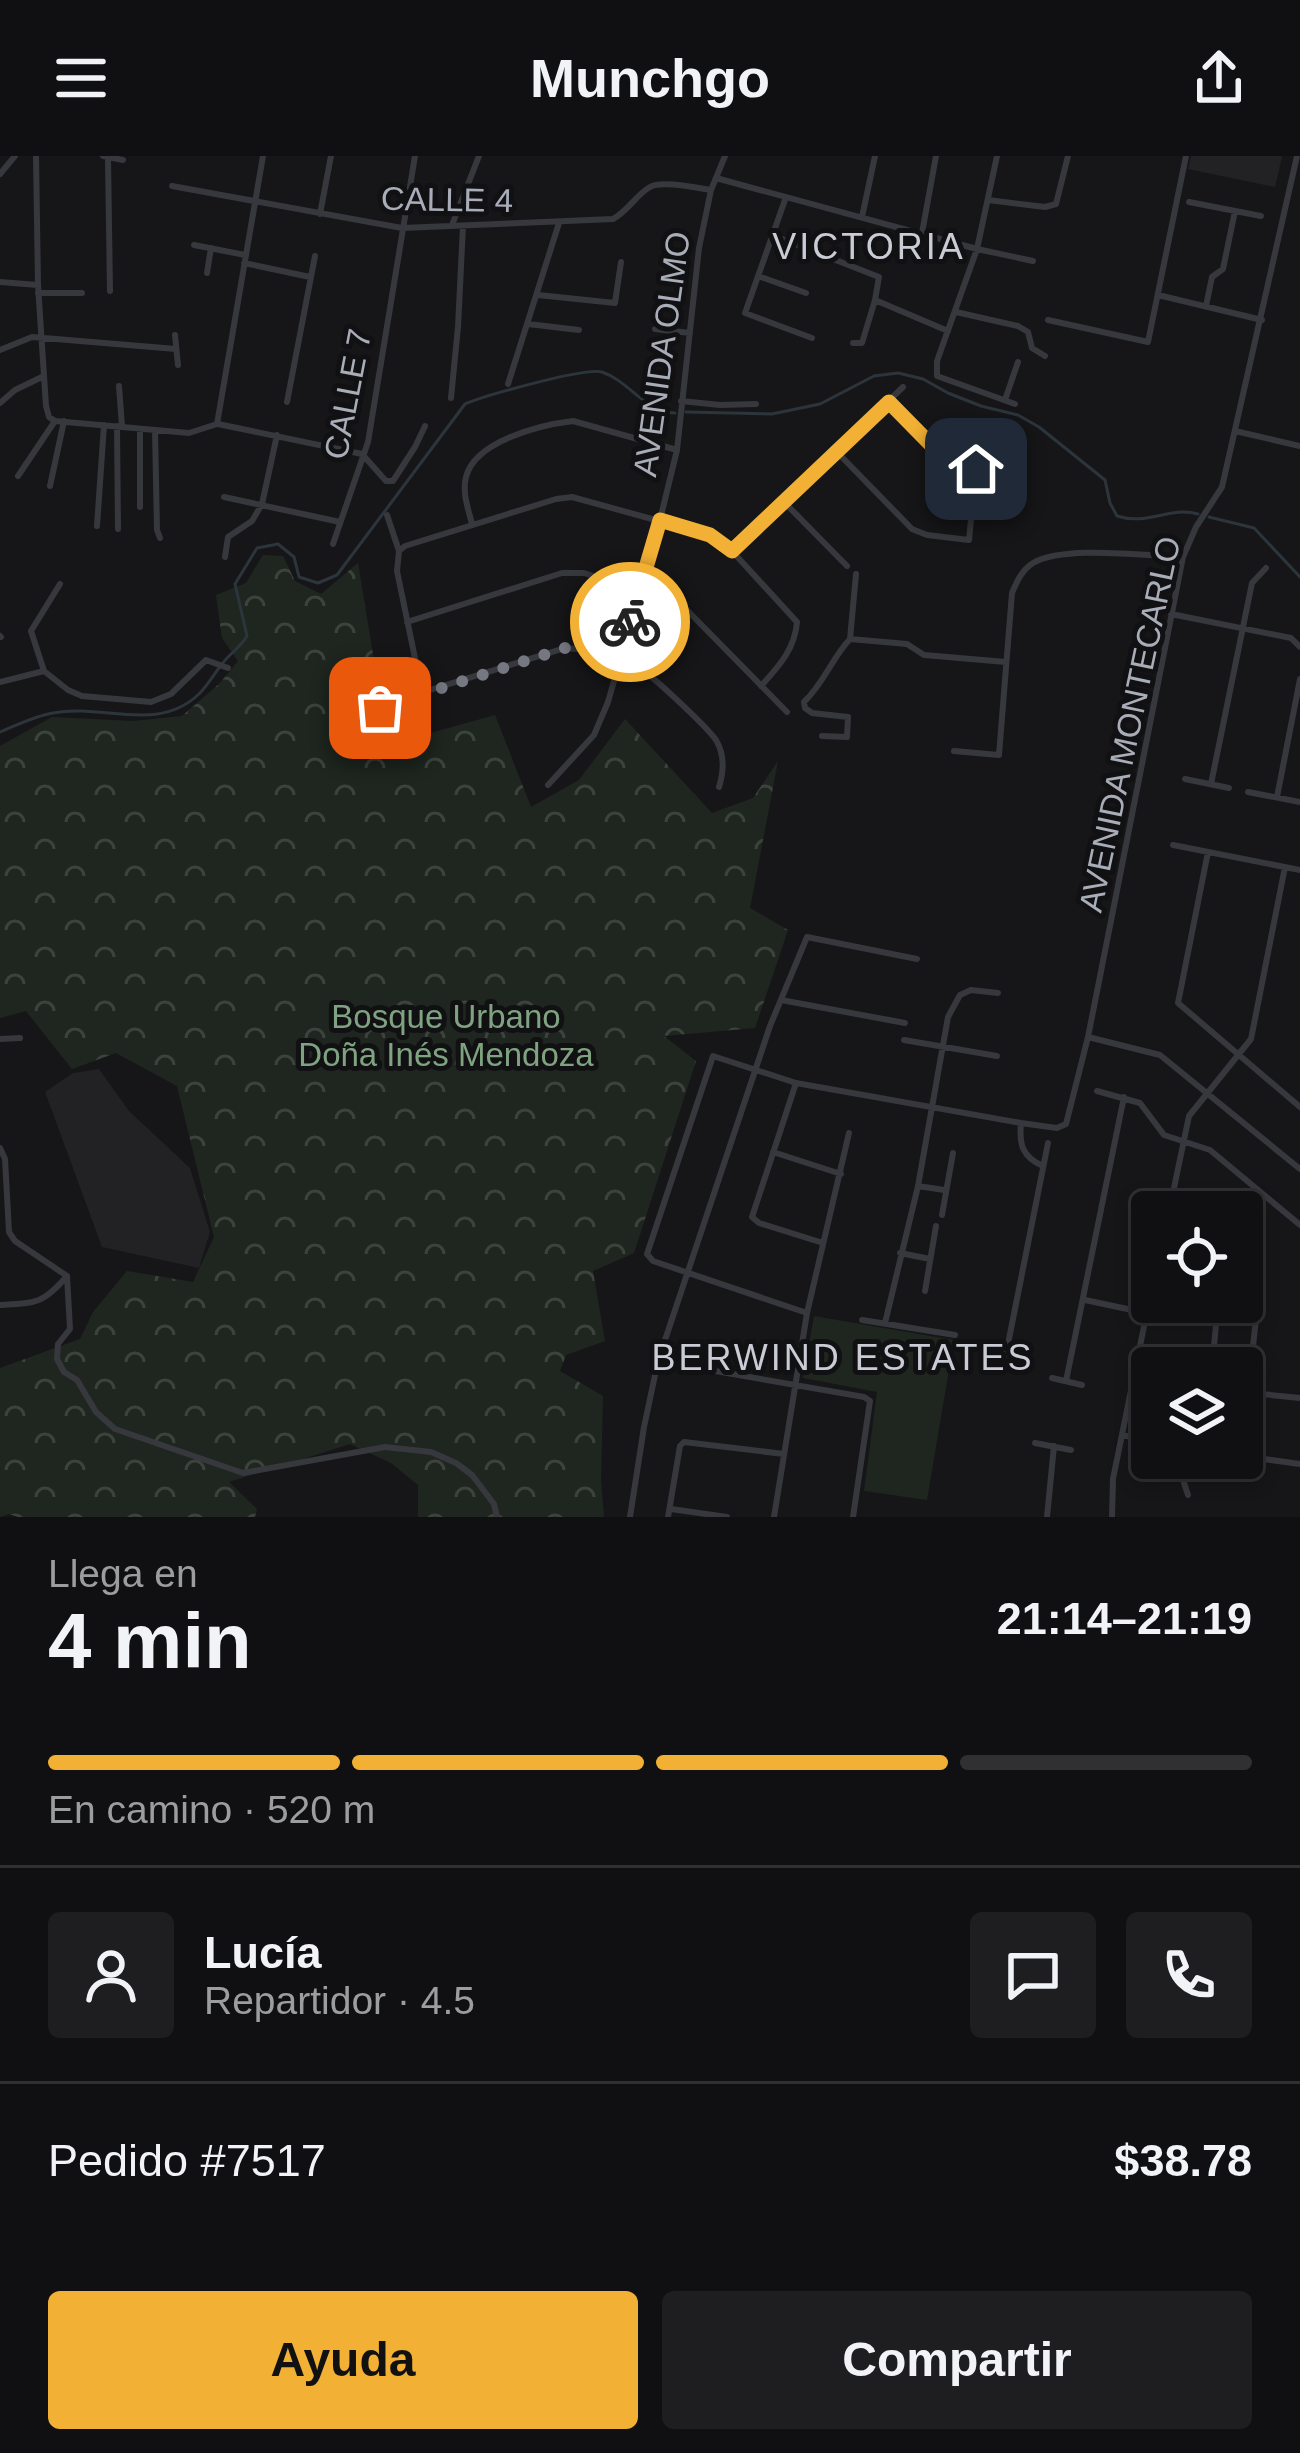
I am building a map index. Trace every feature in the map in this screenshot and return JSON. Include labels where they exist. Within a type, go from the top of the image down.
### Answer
[{"type":"street","points":[[0,174],[15,156]]},
{"type":"street","points":[[36,156],[38,289],[49,417],[155,430],[199,431],[217,424],[277,435],[362,454],[386,481],[393,481],[425,426]]},
{"type":"street","points":[[217,424],[263,156]]},
{"type":"street","points":[[320,214],[332,156]]},
{"type":"street","name":"CALLE 7","points":[[334,544],[368,442],[416,156]]},
{"type":"street","points":[[452,225],[479,156]]},
{"type":"street","name":"AVENIDA OLMO","points":[[548,785],[594,735],[608,702],[660,520],[677,450],[699,248],[710,190],[724,156]]},
{"type":"street","points":[[862,218],[875,156]]},
{"type":"street","points":[[922,233],[936,156]]},
{"type":"street","points":[[997,156],[977,249],[937,361],[937,376],[1015,404]]},
{"type":"street","points":[[988,200],[1045,207],[1056,204],[1069,156]]},
{"type":"street","points":[[1048,320],[1148,342],[1186,156]]},
{"type":"street","name":"AVENIDA MONTECARLO","points":[[1021,1123],[1058,1128],[1066,1124],[1088,1037],[1183,557],[1222,487],[1297,156]]},
{"type":"street","points":[[110,291],[106,157],[123,160]]},
{"type":"street","points":[[716,178],[1033,261]]},
{"type":"street","name":"CALLE 4","points":[[172,186],[402,228],[613,219],[658,184],[710,190]]},
{"type":"street","points":[[786,197],[745,313],[812,338]]},
{"type":"street","points":[[1189,202],[1261,216]]},
{"type":"street","points":[[1207,306],[1212,278],[1223,269],[1235,211]]},
{"type":"street","points":[[508,384],[559,223]]},
{"type":"street","points":[[451,398],[463,226]]},
{"type":"street","points":[[772,235],[879,277],[862,343],[853,343]]},
{"type":"street","points":[[194,245],[310,277]]},
{"type":"street","points":[[207,273],[211,248]]},
{"type":"street","points":[[287,402],[314,256]]},
{"type":"street","points":[[538,295],[615,303],[621,262]]},
{"type":"street","points":[[758,276],[806,293]]},
{"type":"street","points":[[0,282],[82,293]]},
{"type":"street","points":[[1158,295],[1262,320]]},
{"type":"street","points":[[875,300],[948,332]]},
{"type":"street","points":[[956,312],[1018,326],[1028,332],[1032,348],[1045,356]]},
{"type":"street","points":[[528,324],[579,330]]},
{"type":"street","points":[[655,329],[690,333]]},
{"type":"street","points":[[175,335],[178,365]]},
{"type":"street","points":[[0,350],[32,337],[176,349]]},
{"type":"street","points":[[1005,400],[1018,362]]},
{"type":"street","points":[[0,403],[44,376]]},
{"type":"street","points":[[118,529],[119,386]]},
{"type":"street","points":[[732,551],[903,387]]},
{"type":"street","points":[[681,400],[756,404]]},
{"type":"street","points":[[836,452],[912,529],[968,540],[976,469],[948,462],[889,402]]},
{"type":"street","points":[[18,476],[60,421]]},
{"type":"street","points":[[50,486],[60,421]]},
{"type":"street","points":[[473,525],[464,493],[466,472],[478,454],[499,441],[572,421],[677,450]]},
{"type":"street","points":[[97,526],[104,424]]},
{"type":"street","points":[[140,428],[140,507]]},
{"type":"street","points":[[155,430],[160,538]]},
{"type":"street","points":[[1234,431],[1300,446]]},
{"type":"street","points":[[225,557],[228,537],[252,521],[262,504],[277,435]]},
{"type":"street","points":[[224,497],[340,523]]},
{"type":"street","points":[[399,551],[572,497],[710,535],[732,551],[797,622],[784,661],[761,686]]},
{"type":"street","points":[[784,502],[847,566]]},
{"type":"street","points":[[387,515],[399,551],[397,571],[422,692]]},
{"type":"street","points":[[954,751],[999,755],[1012,593],[1020,575],[1034,563],[1061,554],[1183,557]]},
{"type":"street","points":[[1211,784],[1252,583],[1266,568]]},
{"type":"street","points":[[407,622],[562,573],[584,573],[682,604],[787,712]]},
{"type":"street","points":[[822,736],[847,737],[848,717],[812,713],[804,702],[850,639],[856,574]]},
{"type":"street","points":[[60,584],[31,631],[44,670],[68,691],[151,702],[171,694],[206,660],[228,668]]},
{"type":"street","points":[[1171,614],[1291,638],[1300,646]]},
{"type":"street","points":[[850,639],[907,644],[923,655],[1006,662]]},
{"type":"street","points":[[372,708],[565,648],[584,649],[635,663],[716,741],[724,761],[719,787]]},
{"type":"street","points":[[0,682],[44,670]]},
{"type":"street","points":[[1276,797],[1300,679]]},
{"type":"street","points":[[1185,779],[1229,788]]},
{"type":"street","points":[[1248,792],[1300,802]]},
{"type":"street","points":[[1173,844],[1300,870]]},
{"type":"street","points":[[1208,852],[1178,1004],[1300,1107]]},
{"type":"street","points":[[1173,1191],[1189,1116],[1251,1039],[1285,867]]},
{"type":"street","points":[[630,1517],[658,1361],[755,1070],[807,938],[917,959]]},
{"type":"street","points":[[885,1323],[918,1186],[948,1017],[959,994],[971,990],[998,993]]},
{"type":"street","points":[[781,1000],[905,1023]]},
{"type":"street","points":[[1088,1037],[1160,1055],[1300,1169]]},
{"type":"street","points":[[0,1039],[20,1038]]},
{"type":"street","points":[[904,1040],[997,1056]]},
{"type":"street","points":[[807,1313],[653,1262],[647,1254],[712,1056],[796,1083],[1021,1123],[1023,1152],[1043,1166]]},
{"type":"street","points":[[796,1083],[752,1217],[823,1243]]},
{"type":"street","points":[[1097,1091],[1140,1102],[1164,1135],[1210,1150],[1300,1225]]},
{"type":"street","points":[[1066,1381],[1124,1097]]},
{"type":"street","points":[[774,1517],[807,1313],[849,1133]]},
{"type":"street","points":[[1006,1354],[1048,1143]]},
{"type":"street","points":[[0,1148],[5,1159],[9,1232],[67,1276]]},
{"type":"street","points":[[773,1152],[841,1174]]},
{"type":"street","points":[[942,1215],[953,1153]]},
{"type":"street","points":[[918,1186],[946,1190]]},
{"type":"street","points":[[925,1291],[936,1226]]},
{"type":"street","points":[[900,1253],[930,1259]]},
{"type":"street","points":[[0,1305],[34,1304],[49,1298],[67,1276]]},
{"type":"street","points":[[67,1276],[70,1329],[58,1344],[57,1360],[77,1380],[96,1412],[116,1429],[243,1473],[386,1447],[431,1453],[472,1474],[494,1504],[497,1517]]},
{"type":"street","points":[[1084,1300],[1131,1310]]},
{"type":"street","points":[[862,1320],[955,1335]]},
{"type":"street","points":[[1112,1517],[1113,1479],[1144,1323]]},
{"type":"street","points":[[658,1361],[864,1396],[870,1401],[853,1517]]},
{"type":"street","points":[[1052,1378],[1082,1385]]},
{"type":"street","points":[[1263,1394],[1300,1398]]},
{"type":"street","points":[[1122,1435],[1131,1437]]},
{"type":"street","points":[[727,1517],[669,1513],[680,1446],[684,1442],[784,1454]]},
{"type":"street","points":[[1035,1442],[1071,1450]]},
{"type":"street","points":[[1047,1517],[1054,1447]]},
{"type":"street","points":[[1263,1459],[1300,1464]]},
{"type":"street","points":[[1185,1479],[1188,1496]]},
{"type":"shaded area","points":[[1191,156],[1282,157],[1275,187],[1188,169]]},
{"type":"shaded area","points":[[99,1069],[129,1111],[190,1168],[210,1232],[199,1268],[102,1247],[45,1092],[73,1073]]},
{"type":"green space","name":"Bosque Urbano Doña Inés Mendoza","points":[[263,555],[283,556],[295,581],[321,594],[358,563],[388,745],[495,715],[531,807],[579,780],[625,719],[712,813],[753,798],[778,761],[750,908],[788,930],[755,1028],[664,1036],[696,1061],[634,1253],[593,1271],[605,1341],[566,1355],[560,1371],[603,1396],[604,1517],[418,1517],[418,1485],[391,1463],[350,1444],[229,1482],[257,1509],[255,1517],[0,1517],[0,1368],[80,1339],[93,1312],[127,1271],[193,1282],[214,1237],[177,1086],[116,1053],[72,1069],[26,1011],[0,1018],[0,746],[52,717],[133,721],[182,716],[238,661],[222,638],[216,595],[246,583]]},
{"type":"green space","points":[[814,1316],[954,1340],[927,1500],[864,1491],[877,1392],[803,1378]]},
{"type":"waterway","points":[[0,732],[53,713],[148,715],[183,706],[202,691],[247,636],[235,584],[257,548],[278,544],[294,557],[299,577],[318,583],[337,575],[465,404],[556,378],[602,372],[655,408],[675,413]]},
{"type":"waterway","points":[[686,412],[772,414],[820,404],[874,376],[898,373],[923,379],[981,406],[1018,415],[1039,427],[1105,480],[1117,516],[1198,514]]},
{"type":"waterway","points":[[1209,517],[1254,528],[1300,577]]},
{"type":"way so far","points":[[380,708],[565,648],[620,658],[630,622]]},
{"type":"district","name":"VICTORIA","points":[[869,246]]},
{"type":"district","name":"BERWIND ESTATES","points":[[843,1357]]},
{"type":"route","points":[[630,622],[660,520],[710,535],[732,551],[889,402],[948,462],[976,469]]}]
